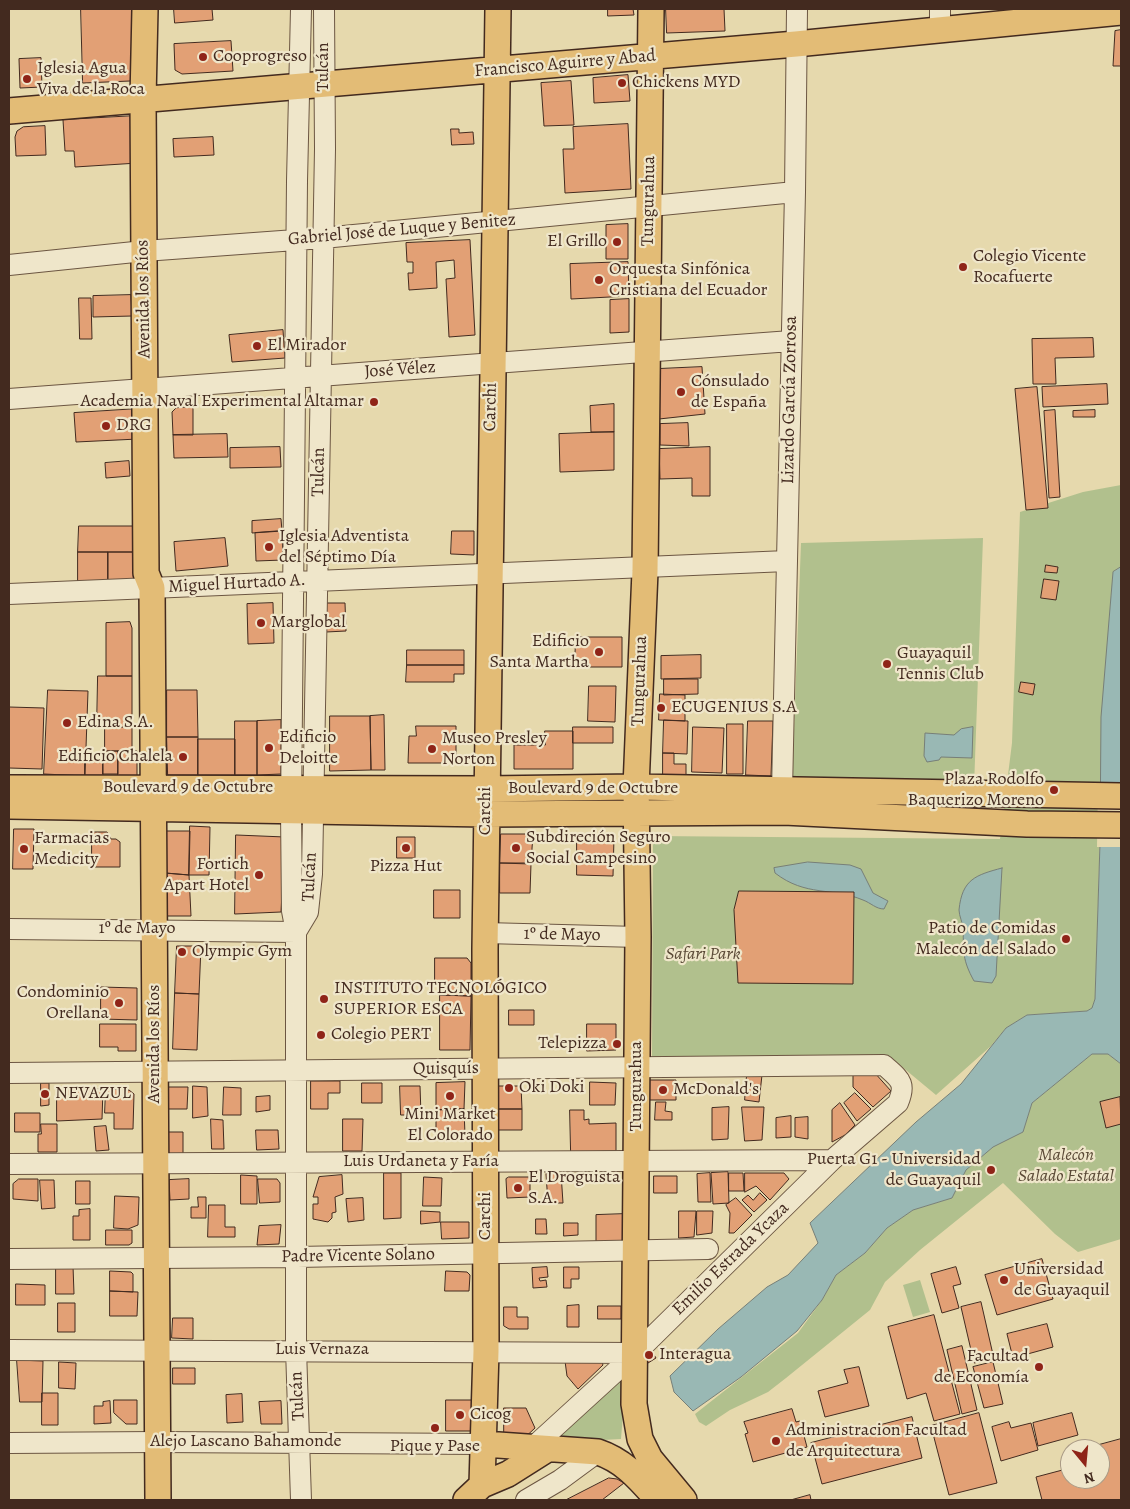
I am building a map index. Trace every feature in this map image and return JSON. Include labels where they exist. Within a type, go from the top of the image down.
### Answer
[{"type":"main road","name":"Avenida los Ríos","points":[[145,9],[148,99],[150,389],[146,573],[152,588],[158,1500]]},
{"type":"main road","name":"Avenida los Ríos","points":[[148,99],[155,9]]},
{"type":"main road","name":"Carchi","points":[[474,1493],[484,1444],[486,1351],[484,1068],[486,789],[498,9]]},
{"type":"main road","name":"Tungurahua","points":[[651,9],[645,567],[636,787],[638,937],[637,1250],[634,1404],[640,1439],[650,1458],[684,1500]]},
{"type":"main road","name":"Francisco Aguirre y Abad","points":[[9,111],[299,86],[497,74],[650,57],[796,44],[940,19],[1121,12]]},
{"type":"main road","name":"Boulevard 9 de Octubre","points":[[9,806],[153,799],[302,800],[486,789],[636,787],[1121,796]]},
{"type":"main road","name":"Boulevard 9 de Octubre","points":[[9,788],[153,799]]},
{"type":"main road","name":"Boulevard 9 de Octubre","points":[[302,800],[486,814],[784,812],[1121,826]]},
{"type":"main road","points":[[484,1444],[539,1449],[576,1449],[598,1452],[614,1457],[628,1467],[658,1500]]},
{"type":"main road","points":[[474,1493],[508,1474],[539,1449]]},
{"type":"street","name":"Tulcán","points":[[301,9],[292,583],[302,800]]},
{"type":"street","name":"Tulcán","points":[[301,1500],[296,1349],[296,932],[292,911],[302,800],[317,580],[323,238],[324,9]]},
{"type":"street","name":"Lizardo García Zorrosa","points":[[782,791],[795,192],[796,9]]},
{"type":"street","name":"Gabriel José de Luque y Benitez","points":[[9,265],[149,251],[323,238],[795,192]]},
{"type":"street","name":"José Vélez","points":[[9,398],[791,341]]},
{"type":"street","name":"Miguel Hurtado A.","points":[[9,594],[788,560]]},
{"type":"street","name":"1º de Mayo","points":[[9,929],[154,929],[296,932]]},
{"type":"street","name":"1º de Mayo","points":[[485,933],[638,937]]},
{"type":"street","name":"Quisquís","points":[[9,1073],[884,1065]]},
{"type":"street","name":"Emilio Estrada Ycaza","points":[[539,1449],[832,1160],[898,1103],[903,1090],[902,1082],[884,1065]]},
{"type":"street","name":"Luis Urdaneta y Faría","points":[[9,1164],[832,1160]]},
{"type":"street","name":"Padre Vicente Solano","points":[[9,1259],[297,1257],[708,1249]]},
{"type":"street","name":"Luis Vernaza","points":[[9,1350],[296,1349],[636,1353]]},
{"type":"street","name":"Alejo Lascano Bahamonde","points":[[9,1443],[484,1444]]},
{"type":"street","points":[[526,1500],[560,1480],[598,1452]]},
{"type":"green space","name":"Plaza Rodolfo Baquerizo Moreno","points":[[1121,485],[1121,567],[1113,572],[1104,704],[1095,999],[1092,1008],[1087,1011],[1027,1015],[1006,1028],[991,1046],[936,1095],[889,1056],[652,1057],[653,836],[1000,839],[1012,743],[1020,512],[1083,492]]},
{"type":"green space","name":"Guayaquil Tennis Club","points":[[983,538],[974,787],[792,784],[801,543]]},
{"type":"green space","name":"Malecón Salado Estatal","points":[[1092,1054],[1108,1054],[1121,1064],[1121,1239],[1078,1252],[1055,1234],[1003,1183],[920,1250],[885,1282],[870,1310],[786,1378],[768,1392],[730,1410],[706,1426],[699,1422],[695,1414],[798,1333],[822,1300],[836,1275],[865,1253],[887,1228],[913,1210],[952,1198],[966,1170],[993,1147],[1023,1132],[1032,1103]]},
{"type":"green space","points":[[920,1280],[930,1312],[913,1317],[903,1285]]},
{"type":"green space","points":[[626,1376],[621,1439],[545,1443]]},
{"type":"water","points":[[1121,567],[1121,1064],[1108,1054],[1092,1054],[1032,1103],[1023,1132],[993,1147],[966,1170],[952,1198],[913,1210],[887,1228],[865,1253],[836,1275],[822,1300],[797,1331],[741,1377],[693,1411],[674,1392],[670,1376],[718,1329],[767,1287],[788,1275],[818,1243],[810,1223],[916,1122],[961,1084],[1006,1028],[1027,1015],[1087,1011],[1092,1008],[1095,999],[1100,843],[1101,717],[1113,572]]},
{"type":"water","points":[[973,727],[972,758],[941,757],[939,760],[927,762],[924,756],[925,733],[954,735],[961,729]]},
{"type":"water","points":[[808,862],[850,865],[861,869],[873,893],[888,901],[884,909],[852,896],[797,886],[775,873],[774,868]]},
{"type":"water","points":[[1002,868],[996,976],[992,983],[974,981],[964,956],[963,927],[959,910],[963,891],[978,876]]},
{"type":"pier","points":[[1098,784],[1121,784],[1121,847],[1097,847]]},
{"type":"building","points":[[81,9],[137,9],[138,76],[130,81],[83,83]]},
{"type":"building","points":[[174,9],[212,9],[213,20],[175,23]]},
{"type":"building","points":[[608,9],[633,9],[634,15],[608,16]]},
{"type":"building","points":[[666,9],[724,9],[725,31],[667,33]]},
{"type":"building","points":[[1121,30],[1121,66],[1113,66],[1115,31]]},
{"type":"building","name":"Cooprogreso","points":[[231,41],[233,71],[182,74],[175,70],[174,44]]},
{"type":"building","points":[[41,58],[42,87],[20,88],[19,59]]},
{"type":"building","points":[[628,75],[630,101],[594,103],[593,78]]},
{"type":"building","points":[[571,81],[574,125],[544,126],[541,83]]},
{"type":"building","points":[[135,116],[138,163],[75,167],[74,151],[65,151],[63,120]]},
{"type":"building","points":[[628,124],[631,189],[565,193],[563,149],[574,149],[573,127]]},
{"type":"building","points":[[45,126],[46,155],[16,156],[15,137],[17,131],[23,127]]},
{"type":"building","points":[[451,129],[459,129],[459,133],[473,132],[474,144],[452,145]]},
{"type":"building","points":[[213,137],[214,155],[174,157],[173,139]]},
{"type":"building","name":"El Grillo","points":[[628,224],[628,259],[606,259],[606,225]]},
{"type":"building","points":[[470,240],[475,335],[449,337],[446,279],[455,278],[454,260],[436,262],[437,288],[409,290],[408,273],[413,273],[413,262],[407,262],[406,243]]},
{"type":"building","name":"Orquesta Sinfónica Cristiana del Ecuador","points":[[628,262],[629,296],[571,299],[570,264]]},
{"type":"building","points":[[131,295],[132,316],[93,317],[93,296]]},
{"type":"building","points":[[79,298],[91,298],[92,339],[80,339]]},
{"type":"building","points":[[629,299],[629,332],[610,333],[610,300]]},
{"type":"building","name":"El Mirador","points":[[283,330],[285,358],[232,362],[229,335]]},
{"type":"building","points":[[1093,338],[1094,357],[1055,358],[1056,384],[1033,384],[1032,339]]},
{"type":"building","name":"Cónsulado de España","points":[[702,367],[705,414],[659,419],[658,369]]},
{"type":"building","points":[[1107,384],[1108,404],[1043,407],[1042,387]]},
{"type":"building","points":[[1037,387],[1048,508],[1026,510],[1015,389]]},
{"type":"building","points":[[614,404],[614,432],[591,432],[590,406]]},
{"type":"building","points":[[193,407],[193,435],[173,435],[172,412],[176,408]]},
{"type":"building","name":"DRG","points":[[137,409],[138,439],[76,442],[74,413]]},
{"type":"building","points":[[1055,410],[1060,497],[1049,498],[1044,411]]},
{"type":"building","points":[[1095,410],[1095,417],[1073,417],[1073,411]]},
{"type":"building","points":[[688,423],[689,446],[660,445],[660,424]]},
{"type":"building","points":[[614,432],[614,470],[560,472],[559,434]]},
{"type":"building","points":[[227,434],[228,457],[174,458],[173,435]]},
{"type":"building","points":[[280,447],[281,467],[230,468],[230,448]]},
{"type":"building","points":[[710,447],[710,496],[692,496],[692,478],[660,479],[659,449]]},
{"type":"building","points":[[129,461],[130,476],[106,478],[105,463]]},
{"type":"building","points":[[281,519],[282,531],[252,533],[252,521]]},
{"type":"building","points":[[79,526],[140,526],[139,552],[78,552]]},
{"type":"building","name":"Iglesia Adventista del Séptimo Día","points":[[282,531],[283,560],[256,561],[255,533]]},
{"type":"building","points":[[452,531],[474,531],[474,555],[451,554]]},
{"type":"building","points":[[225,538],[228,566],[176,571],[174,542]]},
{"type":"building","points":[[78,552],[108,552],[108,581],[78,581]]},
{"type":"building","points":[[108,552],[139,552],[139,581],[108,581]]},
{"type":"building","points":[[1046,565],[1058,567],[1057,573],[1045,572]]},
{"type":"building","points":[[1044,579],[1059,581],[1056,600],[1041,598]]},
{"type":"building","name":"Marglobal","points":[[273,603],[274,643],[248,644],[247,604]]},
{"type":"building","points":[[324,603],[345,603],[346,631],[326,632]]},
{"type":"building","points":[[130,622],[132,628],[132,676],[106,676],[106,623]]},
{"type":"building","name":"Edificio Santa Martha","points":[[576,637],[622,637],[622,667],[575,667]]},
{"type":"building","points":[[407,650],[464,650],[464,665],[407,665]]},
{"type":"building","points":[[701,655],[701,678],[661,679],[661,656]]},
{"type":"building","points":[[407,665],[464,665],[464,674],[454,674],[454,682],[406,682]]},
{"type":"building","points":[[98,676],[132,676],[132,727],[97,727]]},
{"type":"building","points":[[664,679],[698,679],[698,694],[664,695]]},
{"type":"building","points":[[1021,682],[1035,684],[1033,695],[1019,692]]},
{"type":"building","points":[[589,686],[616,686],[615,722],[588,721]]},
{"type":"building","name":"Edina S.A.","points":[[48,690],[88,691],[85,776],[44,774]]},
{"type":"building","points":[[167,690],[197,690],[198,737],[167,737]]},
{"type":"building","points":[[660,694],[685,695],[685,721],[659,720]]},
{"type":"building","points":[[9,707],[44,708],[42,769],[9,768]]},
{"type":"building","points":[[384,715],[385,770],[371,770],[370,716]]},
{"type":"building","points":[[330,716],[370,716],[371,770],[330,771]]},
{"type":"building","name":"Edificio Deloitte","points":[[281,720],[281,774],[257,775],[257,721]]},
{"type":"building","points":[[664,720],[688,721],[687,754],[663,753]]},
{"type":"building","points":[[235,721],[257,721],[257,775],[235,775]]},
{"type":"building","points":[[748,721],[773,721],[771,776],[746,775]]},
{"type":"building","points":[[727,724],[743,724],[743,774],[727,774]]},
{"type":"building","name":"Museo Presley Norton","points":[[416,726],[456,726],[456,763],[408,763],[409,736],[416,736]]},
{"type":"building","points":[[105,727],[132,727],[132,751],[105,751]]},
{"type":"building","points":[[573,727],[613,727],[613,743],[573,743]]},
{"type":"building","points":[[693,727],[724,728],[722,773],[692,772]]},
{"type":"building","points":[[545,731],[573,731],[573,769],[514,769],[514,745],[545,745]]},
{"type":"building","name":"Edificio Chalela","points":[[167,737],[198,737],[198,775],[168,775]]},
{"type":"building","points":[[198,739],[235,739],[235,775],[198,775]]},
{"type":"building","points":[[103,751],[118,751],[118,774],[103,774]]},
{"type":"building","points":[[118,751],[137,751],[137,776],[118,776]]},
{"type":"building","points":[[663,753],[674,753],[674,764],[686,764],[686,777],[663,776]]},
{"type":"building","points":[[85,755],[103,755],[103,776],[85,776]]},
{"type":"building","points":[[190,826],[210,827],[209,875],[189,875]]},
{"type":"building","name":"Farmacias Medicity","points":[[14,829],[34,829],[33,869],[13,869]]},
{"type":"building","points":[[163,831],[190,831],[189,875],[165,873]]},
{"type":"building","points":[[92,832],[107,832],[111,839],[116,839],[120,842],[120,867],[92,867]]},
{"type":"building","name":"Subdireción Seguro Social Campesino","points":[[501,834],[533,834],[531,863],[500,863]]},
{"type":"building","name":"Fortich Apart Hotel","points":[[236,835],[285,837],[281,912],[235,914]]},
{"type":"building","points":[[577,836],[614,837],[613,876],[577,875]]},
{"type":"building","name":"Pizza Hut","points":[[397,837],[415,837],[415,858],[397,858]]},
{"type":"building","name":"Subdireción Seguro Social Campesino","points":[[500,863],[531,864],[530,893],[500,893]]},
{"type":"building","points":[[165,873],[189,875],[191,916],[164,916]]},
{"type":"building","points":[[434,890],[460,890],[460,918],[434,918]]},
{"type":"building","points":[[739,891],[854,892],[853,984],[738,983],[734,910]]},
{"type":"building","points":[[177,946],[201,946],[199,994],[175,993]]},
{"type":"building","points":[[435,958],[467,958],[471,963],[471,984],[435,984]]},
{"type":"building","points":[[441,984],[471,984],[471,996],[440,995]]},
{"type":"building","name":"Condominio Orellana","points":[[101,987],[137,988],[137,1020],[101,1019]]},
{"type":"building","points":[[175,993],[199,994],[197,1050],[173,1049]]},
{"type":"building","points":[[440,995],[471,996],[470,1050],[440,1050]]},
{"type":"building","points":[[509,1010],[534,1010],[534,1025],[509,1025]]},
{"type":"building","points":[[100,1024],[136,1024],[136,1051],[118,1051],[118,1047],[100,1047]]},
{"type":"building","points":[[587,1024],[616,1024],[616,1050],[587,1051]]},
{"type":"building","points":[[874,1072],[891,1091],[873,1107],[853,1087],[853,1073]]},
{"type":"building","points":[[747,1075],[762,1075],[759,1102],[745,1100]]},
{"type":"building","name":"McDonald's","points":[[650,1080],[676,1080],[676,1100],[650,1100]]},
{"type":"building","points":[[311,1081],[340,1081],[340,1093],[328,1093],[328,1109],[311,1109]]},
{"type":"building","name":"Mini Market El Colorado","points":[[465,1082],[464,1109],[436,1110],[436,1083]]},
{"type":"building","points":[[590,1082],[616,1083],[615,1105],[590,1105]]},
{"type":"building","name":"NEVAZUL","points":[[41,1083],[49,1083],[49,1105],[41,1106]]},
{"type":"building","points":[[362,1083],[382,1083],[382,1103],[362,1103]]},
{"type":"building","points":[[193,1086],[207,1087],[208,1116],[193,1118]]},
{"type":"building","points":[[400,1086],[420,1086],[421,1115],[401,1115]]},
{"type":"building","points":[[497,1086],[521,1086],[522,1109],[497,1109]]},
{"type":"building","points":[[161,1087],[188,1087],[187,1109],[161,1109]]},
{"type":"building","points":[[224,1087],[241,1088],[241,1115],[223,1115]]},
{"type":"building","points":[[57,1089],[103,1089],[102,1119],[57,1121]]},
{"type":"building","points":[[106,1089],[129,1090],[134,1094],[133,1129],[114,1129],[114,1113],[105,1113]]},
{"type":"building","points":[[855,1093],[871,1109],[857,1121],[844,1103]]},
{"type":"building","points":[[270,1096],[270,1110],[256,1112],[256,1097]]},
{"type":"building","points":[[1120,1097],[1121,1124],[1106,1128],[1100,1102]]},
{"type":"building","points":[[656,1102],[666,1102],[665,1111],[672,1112],[672,1120],[655,1120]]},
{"type":"building","points":[[840,1103],[855,1125],[845,1135],[832,1142],[832,1110]]},
{"type":"building","points":[[729,1107],[728,1139],[712,1140],[712,1108]]},
{"type":"building","points":[[742,1107],[764,1107],[762,1140],[745,1141]]},
{"type":"building","points":[[464,1109],[465,1135],[436,1136],[436,1110]]},
{"type":"building","points":[[497,1109],[522,1109],[522,1130],[497,1130]]},
{"type":"building","points":[[570,1110],[584,1110],[584,1120],[589,1119],[589,1124],[616,1123],[616,1151],[571,1152]]},
{"type":"building","points":[[15,1113],[40,1113],[40,1132],[15,1132]]},
{"type":"building","points":[[791,1116],[791,1137],[776,1138],[776,1118]]},
{"type":"building","points":[[808,1117],[808,1139],[795,1137],[795,1118]]},
{"type":"building","points":[[211,1119],[223,1120],[224,1149],[212,1149]]},
{"type":"building","points":[[343,1119],[363,1119],[362,1151],[343,1151]]},
{"type":"building","points":[[41,1124],[57,1124],[57,1152],[38,1152],[38,1134],[41,1134]]},
{"type":"building","points":[[106,1126],[109,1150],[96,1151],[94,1127]]},
{"type":"building","points":[[256,1130],[278,1130],[279,1149],[257,1150]]},
{"type":"building","points":[[157,1132],[183,1132],[183,1158],[157,1159]]},
{"type":"building","points":[[728,1172],[729,1203],[713,1204],[711,1173]]},
{"type":"building","points":[[384,1173],[401,1173],[401,1218],[384,1219]]},
{"type":"building","points":[[561,1173],[563,1203],[548,1203],[546,1174]]},
{"type":"building","points":[[710,1173],[711,1202],[698,1202],[697,1174]]},
{"type":"building","points":[[729,1173],[743,1173],[744,1191],[729,1191]]},
{"type":"building","points":[[745,1173],[784,1173],[789,1179],[770,1200],[756,1186],[745,1192]]},
{"type":"building","points":[[241,1175],[257,1176],[257,1204],[241,1204]]},
{"type":"building","points":[[342,1175],[343,1194],[335,1197],[336,1212],[332,1213],[332,1218],[328,1222],[313,1219],[313,1204],[318,1204],[318,1197],[313,1197],[319,1177]]},
{"type":"building","points":[[654,1176],[677,1176],[677,1193],[654,1193]]},
{"type":"building","points":[[424,1177],[442,1178],[441,1206],[423,1206]]},
{"type":"building","name":"El Droguista S.A.","points":[[509,1177],[530,1177],[530,1197],[507,1198],[506,1179]]},
{"type":"building","points":[[19,1179],[38,1179],[38,1201],[13,1199],[13,1184]]},
{"type":"building","points":[[189,1179],[189,1199],[170,1200],[169,1180]]},
{"type":"building","points":[[258,1179],[277,1179],[280,1183],[280,1202],[260,1203]]},
{"type":"building","points":[[40,1180],[54,1180],[55,1208],[42,1209]]},
{"type":"building","points":[[76,1181],[90,1181],[90,1204],[76,1204]]},
{"type":"building","points":[[760,1193],[767,1200],[754,1212],[742,1200],[748,1195],[753,1200]]},
{"type":"building","points":[[115,1196],[139,1197],[138,1225],[128,1229],[114,1228]]},
{"type":"building","points":[[198,1197],[206,1197],[206,1218],[191,1218],[191,1207],[198,1207]]},
{"type":"building","points":[[363,1198],[364,1220],[348,1222],[346,1199]]},
{"type":"building","points":[[736,1198],[752,1215],[734,1233],[729,1233],[730,1213],[726,1205]]},
{"type":"building","points":[[209,1205],[225,1205],[225,1227],[235,1227],[235,1237],[208,1237]]},
{"type":"building","points":[[90,1209],[90,1240],[73,1240],[73,1216],[79,1216],[79,1210]]},
{"type":"building","points":[[421,1211],[440,1212],[440,1222],[421,1224]]},
{"type":"building","points":[[679,1211],[696,1211],[694,1237],[679,1238]]},
{"type":"building","points":[[697,1211],[713,1211],[712,1233],[697,1235]]},
{"type":"building","points":[[625,1214],[623,1243],[596,1243],[596,1215]]},
{"type":"building","points":[[536,1219],[546,1219],[547,1234],[536,1234]]},
{"type":"building","points":[[441,1222],[469,1222],[469,1238],[442,1239]]},
{"type":"building","points":[[564,1223],[578,1223],[578,1235],[564,1236]]},
{"type":"building","points":[[281,1225],[279,1244],[257,1245],[259,1226]]},
{"type":"building","points":[[106,1230],[132,1230],[132,1243],[129,1245],[106,1245]]},
{"type":"building","points":[[1042,1259],[1053,1299],[997,1315],[985,1275]]},
{"type":"building","points":[[56,1266],[73,1266],[74,1294],[56,1294]]},
{"type":"building","points":[[547,1267],[548,1277],[539,1278],[540,1281],[546,1280],[547,1287],[533,1288],[532,1268]]},
{"type":"building","points":[[564,1267],[579,1267],[579,1279],[571,1279],[571,1288],[564,1288]]},
{"type":"building","points":[[956,1267],[961,1284],[953,1286],[959,1308],[942,1313],[931,1274]]},
{"type":"building","points":[[110,1271],[131,1272],[133,1274],[133,1292],[110,1291]]},
{"type":"building","points":[[446,1271],[467,1272],[470,1275],[469,1291],[445,1291]]},
{"type":"building","points":[[16,1284],[45,1285],[45,1305],[16,1305]]},
{"type":"building","points":[[110,1291],[138,1292],[137,1316],[110,1316]]},
{"type":"building","points":[[981,1302],[994,1359],[974,1363],[961,1307]]},
{"type":"building","points":[[58,1303],[75,1303],[75,1332],[58,1332]]},
{"type":"building","points":[[579,1305],[579,1327],[567,1327],[567,1306]]},
{"type":"building","points":[[598,1306],[621,1306],[621,1319],[598,1319]]},
{"type":"building","points":[[504,1307],[517,1307],[517,1317],[528,1317],[528,1329],[509,1329],[504,1326]]},
{"type":"building","points":[[934,1315],[960,1414],[934,1421],[926,1393],[907,1399],[888,1327]]},
{"type":"building","points":[[173,1318],[193,1318],[193,1339],[172,1338]]},
{"type":"building","points":[[1047,1324],[1053,1347],[1013,1358],[1007,1334]]},
{"type":"building","points":[[962,1346],[977,1410],[962,1414],[947,1350]]},
{"type":"building","name":"Interagua","points":[[649,1347],[656,1358],[648,1363],[642,1353]]},
{"type":"building","points":[[17,1360],[43,1361],[42,1402],[20,1402]]},
{"type":"building","points":[[601,1360],[603,1365],[578,1389],[567,1376],[565,1361]]},
{"type":"building","points":[[59,1362],[76,1363],[75,1389],[59,1388]]},
{"type":"building","points":[[993,1362],[1003,1404],[984,1408],[973,1367]]},
{"type":"building","points":[[859,1367],[869,1406],[825,1417],[818,1391],[848,1383],[844,1370]]},
{"type":"building","points":[[173,1368],[195,1368],[195,1384],[173,1384]]},
{"type":"building","points":[[42,1393],[58,1393],[58,1425],[42,1425]]},
{"type":"building","points":[[242,1394],[243,1422],[227,1423],[226,1395]]},
{"type":"building","points":[[114,1400],[137,1400],[137,1424],[126,1424],[114,1413]]},
{"type":"building","name":"Cicog","points":[[446,1400],[475,1400],[475,1431],[446,1431]]},
{"type":"building","points":[[110,1401],[111,1423],[94,1424],[94,1406],[103,1406],[103,1402]]},
{"type":"building","points":[[281,1401],[282,1424],[261,1424],[259,1402]]},
{"type":"building","points":[[504,1408],[526,1408],[535,1428],[520,1442],[511,1439],[504,1433]]},
{"type":"building","name":"Administracion Facultad de Arquitectura","points":[[792,1409],[796,1422],[800,1421],[807,1447],[753,1462],[745,1434],[748,1433],[744,1422]]},
{"type":"building","points":[[979,1413],[997,1483],[949,1495],[931,1426]]},
{"type":"building","points":[[1072,1413],[1078,1435],[1038,1446],[1033,1423]]},
{"type":"building","points":[[912,1417],[922,1458],[822,1484],[811,1443]]},
{"type":"building","points":[[1009,1422],[1011,1428],[1031,1423],[1038,1450],[1001,1461],[992,1427]]},
{"type":"building","points":[[1121,1439],[1121,1500],[1042,1500],[1036,1477],[1060,1471],[1060,1489],[1110,1489],[1110,1442]]},
{"type":"building","points":[[609,1478],[617,1479],[624,1483],[602,1500],[566,1500]]},
{"type":"building","points":[[810,1495],[811,1500],[791,1500]]},
{"type":"place","name":"Cooprogreso","points":[[203,57]]},
{"type":"place","name":"Iglesia Agua Viva de la Roca","points":[[27,79]]},
{"type":"place","name":"Chickens MYD","points":[[622,83]]},
{"type":"place","name":"El Grillo","points":[[617,242]]},
{"type":"place","name":"Colegio Vicente Rocafuerte","points":[[963,267]]},
{"type":"place","name":"Orquesta Sinfónica Cristiana del Ecuador","points":[[599,280]]},
{"type":"place","name":"El Mirador","points":[[257,346]]},
{"type":"place","name":"Cónsulado de España","points":[[681,392]]},
{"type":"place","name":"Academia Naval Experimental Altamar","points":[[374,402]]},
{"type":"place","name":"DRG","points":[[106,426]]},
{"type":"place","name":"Iglesia Adventista del Séptimo Día","points":[[269,547]]},
{"type":"place","name":"Marglobal","points":[[261,623]]},
{"type":"place","name":"Edificio Santa Martha","points":[[599,652]]},
{"type":"place","name":"Guayaquil Tennis Club","points":[[887,664]]},
{"type":"place","name":"ECUGENIUS S.A","points":[[661,708]]},
{"type":"place","name":"Edina S.A.","points":[[67,723]]},
{"type":"place","name":"Edificio Deloitte","points":[[269,748]]},
{"type":"place","name":"Museo Presley Norton","points":[[432,749]]},
{"type":"place","name":"Edificio Chalela","points":[[183,757]]},
{"type":"place","name":"Plaza Rodolfo Baquerizo Moreno","points":[[1054,790]]},
{"type":"place","name":"Pizza Hut","points":[[406,848]]},
{"type":"place","name":"Subdireción Seguro Social Campesino","points":[[516,848]]},
{"type":"place","name":"Farmacias Medicity","points":[[24,849]]},
{"type":"place","name":"Fortich Apart Hotel","points":[[259,875]]},
{"type":"place","name":"Patio de Comidas Malecón del Salado","points":[[1066,939]]},
{"type":"place","name":"Olympic Gym","points":[[182,952]]},
{"type":"place","name":"INSTITUTO TECNOLÓGICO SUPERIOR ESCA","points":[[324,999]]},
{"type":"place","name":"Condominio Orellana","points":[[119,1003]]},
{"type":"place","name":"Colegio PERT","points":[[321,1035]]},
{"type":"place","name":"Telepizza","points":[[617,1044]]},
{"type":"place","name":"Oki Doki","points":[[509,1088]]},
{"type":"place","name":"McDonald's","points":[[663,1090]]},
{"type":"place","name":"NEVAZUL","points":[[45,1094]]},
{"type":"place","name":"Mini Market El Colorado","points":[[450,1096]]},
{"type":"place","name":"Puerta G1 - Universidad de Guayaquil","points":[[991,1170]]},
{"type":"place","name":"El Droguista S.A.","points":[[518,1188]]},
{"type":"place","name":"Universidad de Guayaquil","points":[[1004,1280]]},
{"type":"place","name":"Interagua","points":[[649,1355]]},
{"type":"place","name":"Facultad de Economía","points":[[1039,1367]]},
{"type":"place","name":"Cicog","points":[[460,1415]]},
{"type":"place","name":"Pique y Pase","points":[[435,1428]]},
{"type":"place","name":"Administracion Facultad de Arquitectura","points":[[776,1441]]},
{"type":"park label","name":"Safari Park","points":[[703,955]]}]
